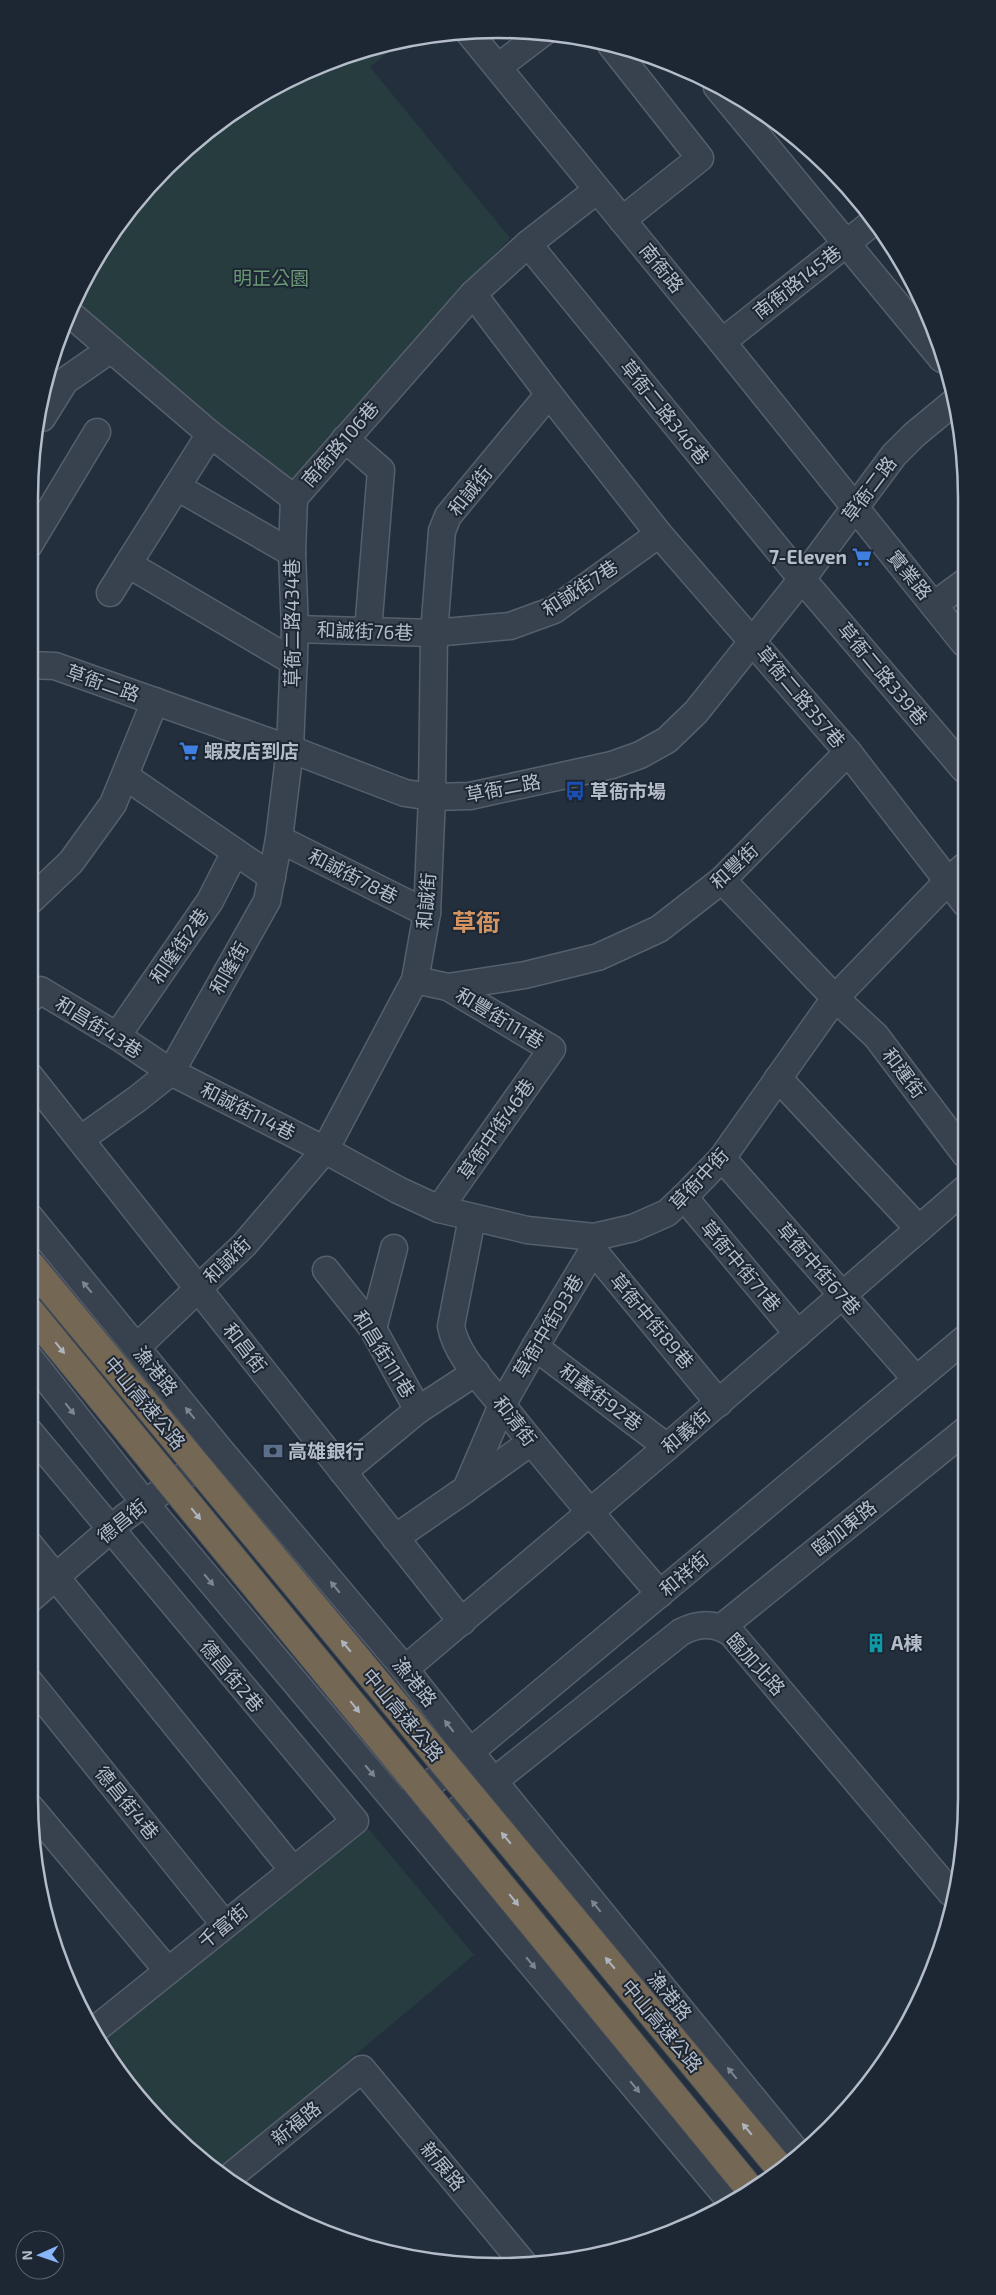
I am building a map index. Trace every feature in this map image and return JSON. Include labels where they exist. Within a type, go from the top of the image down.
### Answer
[{"type":"highway","name":"中山高速公路","points":[[38,1274],[776,2164]]},
{"type":"highway","name":"中山高速公路","points":[[38,1321],[746,2185]]},
{"type":"street","name":"南衙路","points":[[474,38],[855,508]]},
{"type":"street","points":[[498,67],[535,39]]},
{"type":"street","points":[[617,53],[700,158],[622,220]]},
{"type":"street","points":[[726,98],[933,349]]},
{"type":"street","name":"南衙路106巷","points":[[75,318],[210,434],[294,498],[473,294],[528,244],[598,190]]},
{"type":"street","name":"南衙路145巷","points":[[722,342],[869,226]]},
{"type":"street","name":"草衙二路346巷","points":[[528,244],[802,579]]},
{"type":"street","points":[[473,294],[659,534],[754,642]]},
{"type":"street","points":[[45,413],[65,381],[111,349]]},
{"type":"street","name":"和誠街","points":[[137,1347],[244,1245],[325,1150],[415,980],[427,913],[432,797],[434,633],[442,531],[448,516],[549,394]]},
{"type":"street","name":"草衙二路","points":[[38,665],[55,666],[290,749],[404,792],[432,797],[470,796],[502,791],[612,765],[640,754],[667,740],[696,712],[754,642],[894,455],[914,434],[949,406]]},
{"type":"street","points":[[38,530],[97,432]]},
{"type":"street","points":[[110,593],[210,434]]},
{"type":"street","points":[[345,439],[381,470],[368,631]]},
{"type":"street","points":[[177,487],[292,553]]},
{"type":"street","name":"草衙二路434巷","points":[[290,749],[295,629],[292,553],[294,498]]},
{"type":"street","name":"實業路","points":[[855,508],[958,635]]},
{"type":"street","name":"和誠街7巷","points":[[434,633],[510,626],[554,610],[659,534]]},
{"type":"street","points":[[128,564],[294,662]]},
{"type":"street","name":"草衙二路339巷","points":[[802,579],[958,762]]},
{"type":"street","points":[[934,605],[958,587]]},
{"type":"street","name":"和誠街76巷","points":[[295,629],[434,633]]},
{"type":"street","name":"草衙二路357巷","points":[[754,642],[848,752]]},
{"type":"street","points":[[38,893],[71,862],[113,804],[155,701]]},
{"type":"street","name":"和隆街","points":[[81,1139],[171,1072],[267,901],[279,839],[290,749]]},
{"type":"street","points":[[848,752],[956,874]]},
{"type":"street","name":"和豐街","points":[[415,980],[448,987],[525,975],[598,957],[659,929],[722,880],[848,752]]},
{"type":"street","points":[[125,776],[272,877]]},
{"type":"street","name":"和誠街78巷","points":[[279,839],[427,913]]},
{"type":"street","name":"和隆街2巷","points":[[117,1036],[210,901],[235,852]]},
{"type":"street","name":"草衙中街","points":[[325,1150],[398,1190],[439,1209],[472,1218],[594,1244],[634,1228],[667,1213],[722,1158],[835,998],[956,874]]},
{"type":"street","name":"和運街","points":[[722,880],[835,998],[876,1036],[958,1145]]},
{"type":"street","name":"和豐街111巷","points":[[448,987],[552,1049]]},
{"type":"street","name":"和昌街43巷","points":[[38,992],[40,990],[117,1036],[171,1072]]},
{"type":"street","name":"草衙中街46巷","points":[[439,1209],[552,1049]]},
{"type":"street","name":"和誠街114巷","points":[[171,1072],[325,1150]]},
{"type":"street","points":[[778,1078],[919,1229]]},
{"type":"street","name":"和昌街","points":[[38,1086],[462,1622]]},
{"type":"street","name":"草衙中街67巷","points":[[722,1158],[916,1380]]},
{"type":"street","name":"和義街","points":[[405,1669],[667,1448],[958,1196]]},
{"type":"street","name":"草衙中街71巷","points":[[684,1197],[798,1334]]},
{"type":"street","name":"和清街","points":[[472,1218],[451,1326],[453,1339],[476,1372],[531,1442],[660,1594]]},
{"type":"street","name":"漁港路","points":[[38,1227],[221,1451],[405,1669],[470,1752],[794,2149]]},
{"type":"street","name":"草衙中街93巷","points":[[466,1488],[502,1405],[594,1244]]},
{"type":"street","name":"草衙中街89巷","points":[[594,1244],[719,1403]]},
{"type":"street","points":[[373,1328],[394,1248]]},
{"type":"street","name":"和昌街111巷","points":[[326,1270],[373,1328],[418,1410],[343,1472]]},
{"type":"street","name":"和祥街","points":[[400,1807],[470,1752],[958,1345]]},
{"type":"street","name":"和義街92巷","points":[[535,1347],[667,1448]]},
{"type":"street","points":[[38,1368],[144,1502],[727,2197]]},
{"type":"street","points":[[418,1410],[476,1372]]},
{"type":"street","name":"臨加東路","points":[[722,1627],[958,1436]]},
{"type":"street","name":"德昌街2巷","points":[[38,1442],[355,1821]]},
{"type":"street","points":[[395,1538],[531,1442]]},
{"type":"street","name":"德昌街","points":[[38,1592],[144,1502],[221,1451]]},
{"type":"street","points":[[38,1555],[293,1870]]},
{"type":"street","name":"臨加北路","points":[[424,1836],[681,1632],[693,1626],[709,1624],[722,1627],[738,1642],[949,1891]]},
{"type":"street","name":"德昌街4巷","points":[[38,1692],[225,1925]]},
{"type":"street","points":[[38,1816],[168,1971]]},
{"type":"street","name":"千富街","points":[[97,2023],[168,1971],[355,1821]]},
{"type":"street","name":"新福路","points":[[234,2174],[362,2069]]},
{"type":"street","name":"新展路","points":[[362,2069],[518,2257]]},
{"type":"green space","name":"明正公園","points":[[391,50],[370,67],[510,238],[462,290],[293,486],[77,313],[85,294],[115,242],[152,194],[194,152],[242,115],[294,85],[350,62]]},
{"type":"green space","points":[[367,1827],[474,1955],[223,2166],[172,2123],[133,2077],[104,2036]]},
{"type":"place","name":"7-Eleven","points":[[862,557]]},
{"type":"place","name":"蝦皮店到店","points":[[189,751]]},
{"type":"place","name":"草衙市場","points":[[575,791]]},
{"type":"place","name":"高雄銀行","points":[[273,1451]]},
{"type":"place","name":"A棟","points":[[876,1643]]},
{"type":"district","name":"草衙","points":[[476,923]]}]
